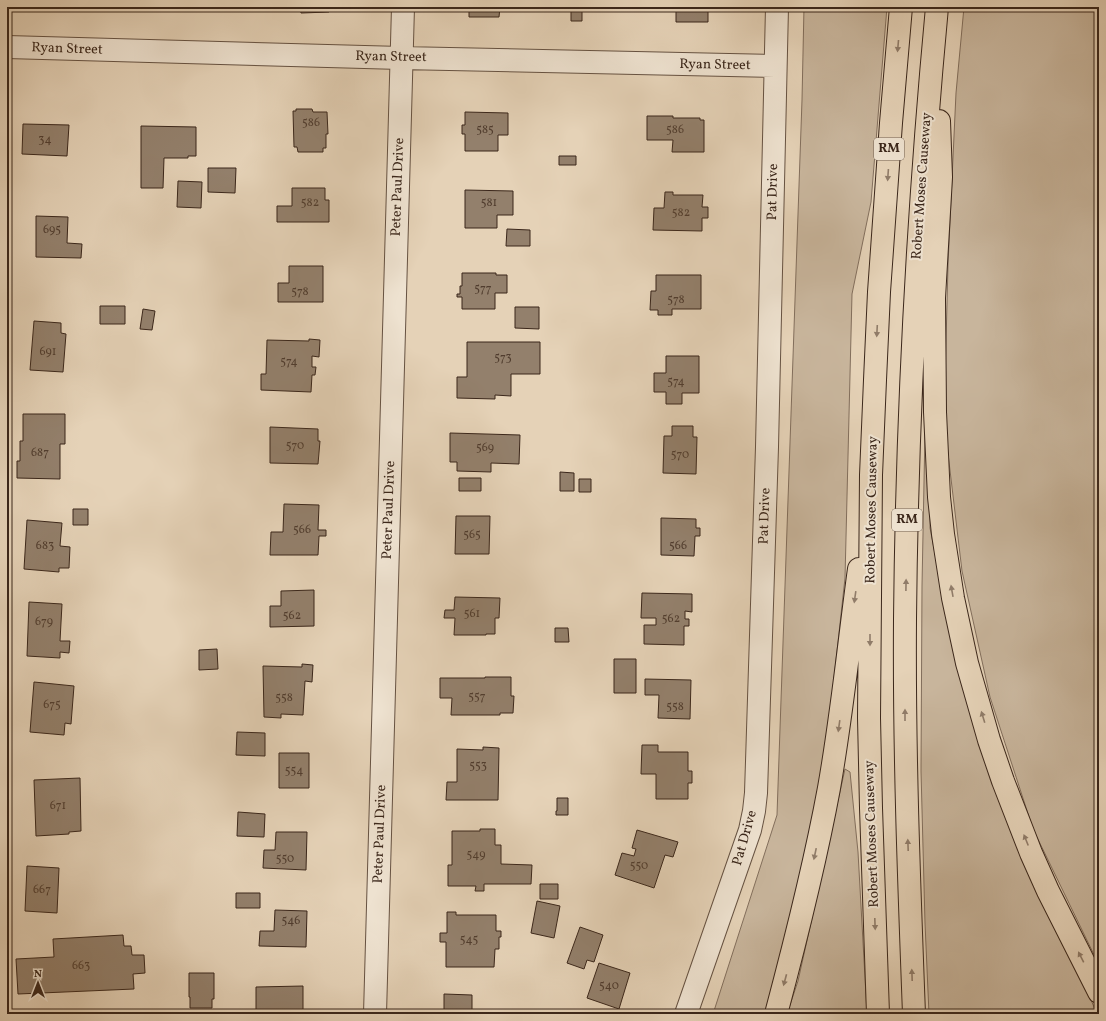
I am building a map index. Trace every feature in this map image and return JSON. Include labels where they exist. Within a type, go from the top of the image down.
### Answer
[{"type":"highway","name":"Robert Moses Causeway","points":[[878,1014],[869,718],[871,475],[879,292],[901,7]]},
{"type":"highway","name":"Robert Moses Causeway","points":[[914,1014],[906,788],[906,564],[916,280],[921,195],[936,17]]},
{"type":"highway","points":[[936,17],[941,177],[934,298],[935,389],[939,497],[942,534],[947,567],[967,663],[1003,781],[1025,839],[1048,891],[1099,992]]},
{"type":"highway","points":[[776,1014],[803,910],[829,788],[842,702],[871,475]]},
{"type":"street","name":"Peter Paul Drive","points":[[375,1014],[402,7]]},
{"type":"street","name":"Pat Drive","points":[[686,1014],[750,830],[756,793],[767,454],[777,7]]},
{"type":"street","name":"Ryan Street","points":[[7,47],[401,58],[776,66]]},
{"type":"shaded area","points":[[804,7],[887,7],[871,202],[852,294],[845,578],[820,789],[787,944],[766,1014],[713,1014],[777,815]]},
{"type":"shaded area","points":[[964,7],[1096,7],[1099,39],[1099,965],[1033,829],[990,697],[962,571],[944,420],[948,265],[956,93]]},
{"type":"shaded area","points":[[925,431],[930,437],[930,528],[948,620],[1028,872],[1097,1014],[929,1014],[921,771]]},
{"type":"shaded area","points":[[845,769],[850,772],[858,852],[867,1014],[787,1014],[798,981]]},
{"type":"building","points":[[300,7],[329,7],[329,12],[301,13]]},
{"type":"building","points":[[469,7],[500,7],[499,17],[469,17]]},
{"type":"building","points":[[676,7],[716,8],[708,8],[708,22],[676,22]]},
{"type":"building","points":[[571,8],[582,8],[582,21],[571,21]]},
{"type":"building","points":[[296,109],[312,109],[313,112],[327,112],[328,134],[326,134],[326,148],[323,148],[323,152],[298,152],[297,147],[294,147],[293,111],[296,111]]},
{"type":"building","points":[[465,112],[508,113],[508,135],[498,135],[498,151],[465,151],[465,134],[462,134],[462,125],[465,125]]},
{"type":"building","points":[[647,116],[673,116],[673,118],[700,118],[700,120],[704,120],[704,152],[672,152],[673,140],[647,140]]},
{"type":"building","points":[[23,124],[69,125],[67,156],[22,154]]},
{"type":"building","points":[[141,126],[196,127],[196,156],[188,156],[188,158],[164,158],[163,188],[141,188]]},
{"type":"building","points":[[559,156],[576,156],[576,165],[559,165]]},
{"type":"building","points":[[208,168],[236,168],[235,193],[208,192]]},
{"type":"building","points":[[178,181],[202,182],[201,208],[177,207]]},
{"type":"building","points":[[292,188],[325,188],[325,200],[329,200],[329,222],[277,222],[277,206],[292,206]]},
{"type":"building","points":[[465,190],[513,191],[513,215],[497,215],[497,228],[465,228]]},
{"type":"building","points":[[665,192],[673,192],[673,195],[703,195],[702,207],[708,207],[708,218],[702,218],[702,231],[653,230],[654,208],[664,208]]},
{"type":"building","points":[[36,216],[68,217],[67,243],[82,244],[81,258],[36,257]]},
{"type":"building","points":[[507,229],[530,230],[530,246],[506,246]]},
{"type":"building","points":[[289,266],[323,266],[323,302],[278,302],[278,283],[289,283]]},
{"type":"building","points":[[462,273],[496,273],[496,275],[507,275],[507,293],[495,293],[495,309],[462,309],[462,297],[457,297],[457,294],[460,294],[460,286],[462,286]]},
{"type":"building","points":[[656,275],[701,275],[701,309],[672,309],[672,315],[658,315],[658,310],[650,310],[651,291],[656,291]]},
{"type":"building","points":[[100,306],[125,306],[125,324],[100,324]]},
{"type":"building","points":[[515,307],[539,307],[539,329],[515,328]]},
{"type":"building","points":[[143,309],[155,311],[152,330],[140,329]]},
{"type":"building","points":[[34,321],[61,323],[61,333],[66,334],[63,372],[30,370]]},
{"type":"building","points":[[309,339],[320,340],[319,357],[312,356],[312,367],[316,367],[315,375],[312,375],[311,392],[261,390],[261,374],[266,374],[267,340],[309,341]]},
{"type":"building","points":[[467,342],[540,342],[540,374],[511,374],[511,396],[495,395],[495,399],[457,398],[457,377],[467,377]]},
{"type":"building","points":[[666,356],[699,356],[699,393],[682,393],[682,404],[666,404],[666,392],[654,392],[654,373],[666,373]]},
{"type":"building","points":[[23,414],[65,414],[65,444],[60,444],[60,479],[17,478],[17,461],[20,461],[20,441],[23,441]]},
{"type":"building","points":[[672,426],[693,426],[693,437],[697,437],[696,474],[663,473],[664,436],[672,436]]},
{"type":"building","points":[[270,427],[318,429],[318,441],[320,441],[318,464],[270,463]]},
{"type":"building","points":[[450,433],[520,435],[519,464],[491,463],[491,472],[457,471],[457,462],[450,462]]},
{"type":"building","points":[[560,472],[574,473],[574,491],[560,491]]},
{"type":"building","points":[[459,478],[481,478],[481,491],[459,491]]},
{"type":"building","points":[[579,479],[591,479],[591,492],[579,492]]},
{"type":"building","points":[[284,504],[319,505],[318,530],[326,530],[326,536],[319,536],[318,555],[270,555],[271,532],[283,532]]},
{"type":"building","points":[[73,509],[88,509],[88,525],[73,525]]},
{"type":"building","points":[[456,516],[490,516],[489,554],[455,554]]},
{"type":"building","points":[[661,518],[696,519],[696,528],[700,528],[700,536],[695,536],[694,556],[661,555]]},
{"type":"building","points":[[27,520],[62,523],[60,546],[70,547],[69,568],[59,568],[59,572],[24,569]]},
{"type":"building","points":[[314,590],[314,626],[270,627],[270,606],[281,606],[281,591]]},
{"type":"building","points":[[642,593],[692,594],[692,612],[685,611],[685,619],[689,619],[689,626],[684,626],[684,645],[644,644],[644,625],[656,625],[656,618],[641,618]]},
{"type":"building","points":[[455,597],[500,598],[499,618],[495,618],[495,634],[454,635],[455,618],[444,618],[445,610],[454,610]]},
{"type":"building","points":[[29,602],[62,604],[60,641],[70,641],[69,653],[60,652],[60,658],[27,656]]},
{"type":"building","points":[[555,628],[568,628],[569,642],[555,642]]},
{"type":"building","points":[[217,649],[218,669],[199,670],[199,650]]},
{"type":"building","points":[[614,659],[636,659],[636,693],[614,693]]},
{"type":"building","points":[[302,664],[313,665],[312,682],[305,681],[303,715],[281,714],[281,718],[264,717],[263,666],[302,667]]},
{"type":"building","points":[[511,677],[511,696],[514,696],[513,713],[500,713],[500,715],[451,715],[452,698],[440,698],[440,678]]},
{"type":"building","points":[[645,679],[691,680],[690,719],[658,718],[659,695],[645,695]]},
{"type":"building","points":[[34,682],[74,686],[71,724],[65,723],[64,735],[30,732]]},
{"type":"building","points":[[237,732],[265,733],[265,756],[236,755]]},
{"type":"building","points":[[642,745],[658,745],[658,752],[688,752],[688,771],[692,771],[692,783],[688,783],[688,799],[656,799],[656,774],[641,774]]},
{"type":"building","points":[[483,747],[499,748],[498,800],[446,800],[447,782],[457,782],[457,749],[483,750]]},
{"type":"building","points":[[279,753],[309,753],[309,788],[279,788]]},
{"type":"building","points":[[80,778],[81,831],[69,832],[69,834],[36,836],[34,780]]},
{"type":"building","points":[[557,798],[568,798],[568,815],[556,815]]},
{"type":"building","points":[[238,812],[265,814],[264,837],[237,836]]},
{"type":"building","points":[[480,829],[495,829],[495,845],[501,845],[501,864],[532,865],[531,884],[484,884],[484,891],[475,891],[476,886],[448,886],[448,865],[452,865],[452,831],[480,831]]},
{"type":"building","points":[[637,830],[678,842],[673,857],[665,855],[654,888],[615,875],[622,853],[634,856],[636,849],[632,848]]},
{"type":"building","points":[[276,832],[307,832],[306,870],[263,868],[264,850],[275,850]]},
{"type":"building","points":[[27,866],[59,868],[57,913],[25,911]]},
{"type":"building","points":[[540,884],[558,884],[558,899],[540,899]]},
{"type":"building","points":[[236,893],[260,893],[260,908],[236,908]]},
{"type":"building","points":[[537,901],[560,906],[554,938],[531,933]]},
{"type":"building","points":[[275,910],[307,911],[306,947],[259,946],[260,931],[274,931]]},
{"type":"building","points":[[447,912],[456,912],[456,915],[496,915],[496,931],[501,931],[501,937],[499,937],[499,949],[495,949],[494,967],[446,967],[446,942],[440,942],[440,933],[447,933]]},
{"type":"building","points":[[580,927],[603,935],[594,962],[587,960],[584,969],[567,963]]},
{"type":"building","points":[[123,935],[124,946],[131,946],[132,955],[144,955],[145,973],[133,974],[134,989],[18,994],[16,959],[54,957],[53,939]]},
{"type":"building","points":[[599,963],[630,973],[619,1009],[587,998]]},
{"type":"building","points":[[189,973],[214,973],[214,999],[212,999],[212,1008],[190,1008]]},
{"type":"building","points":[[303,986],[303,1014],[256,1014],[256,987]]},
{"type":"building","points":[[444,994],[472,995],[472,1014],[444,1014]]}]
